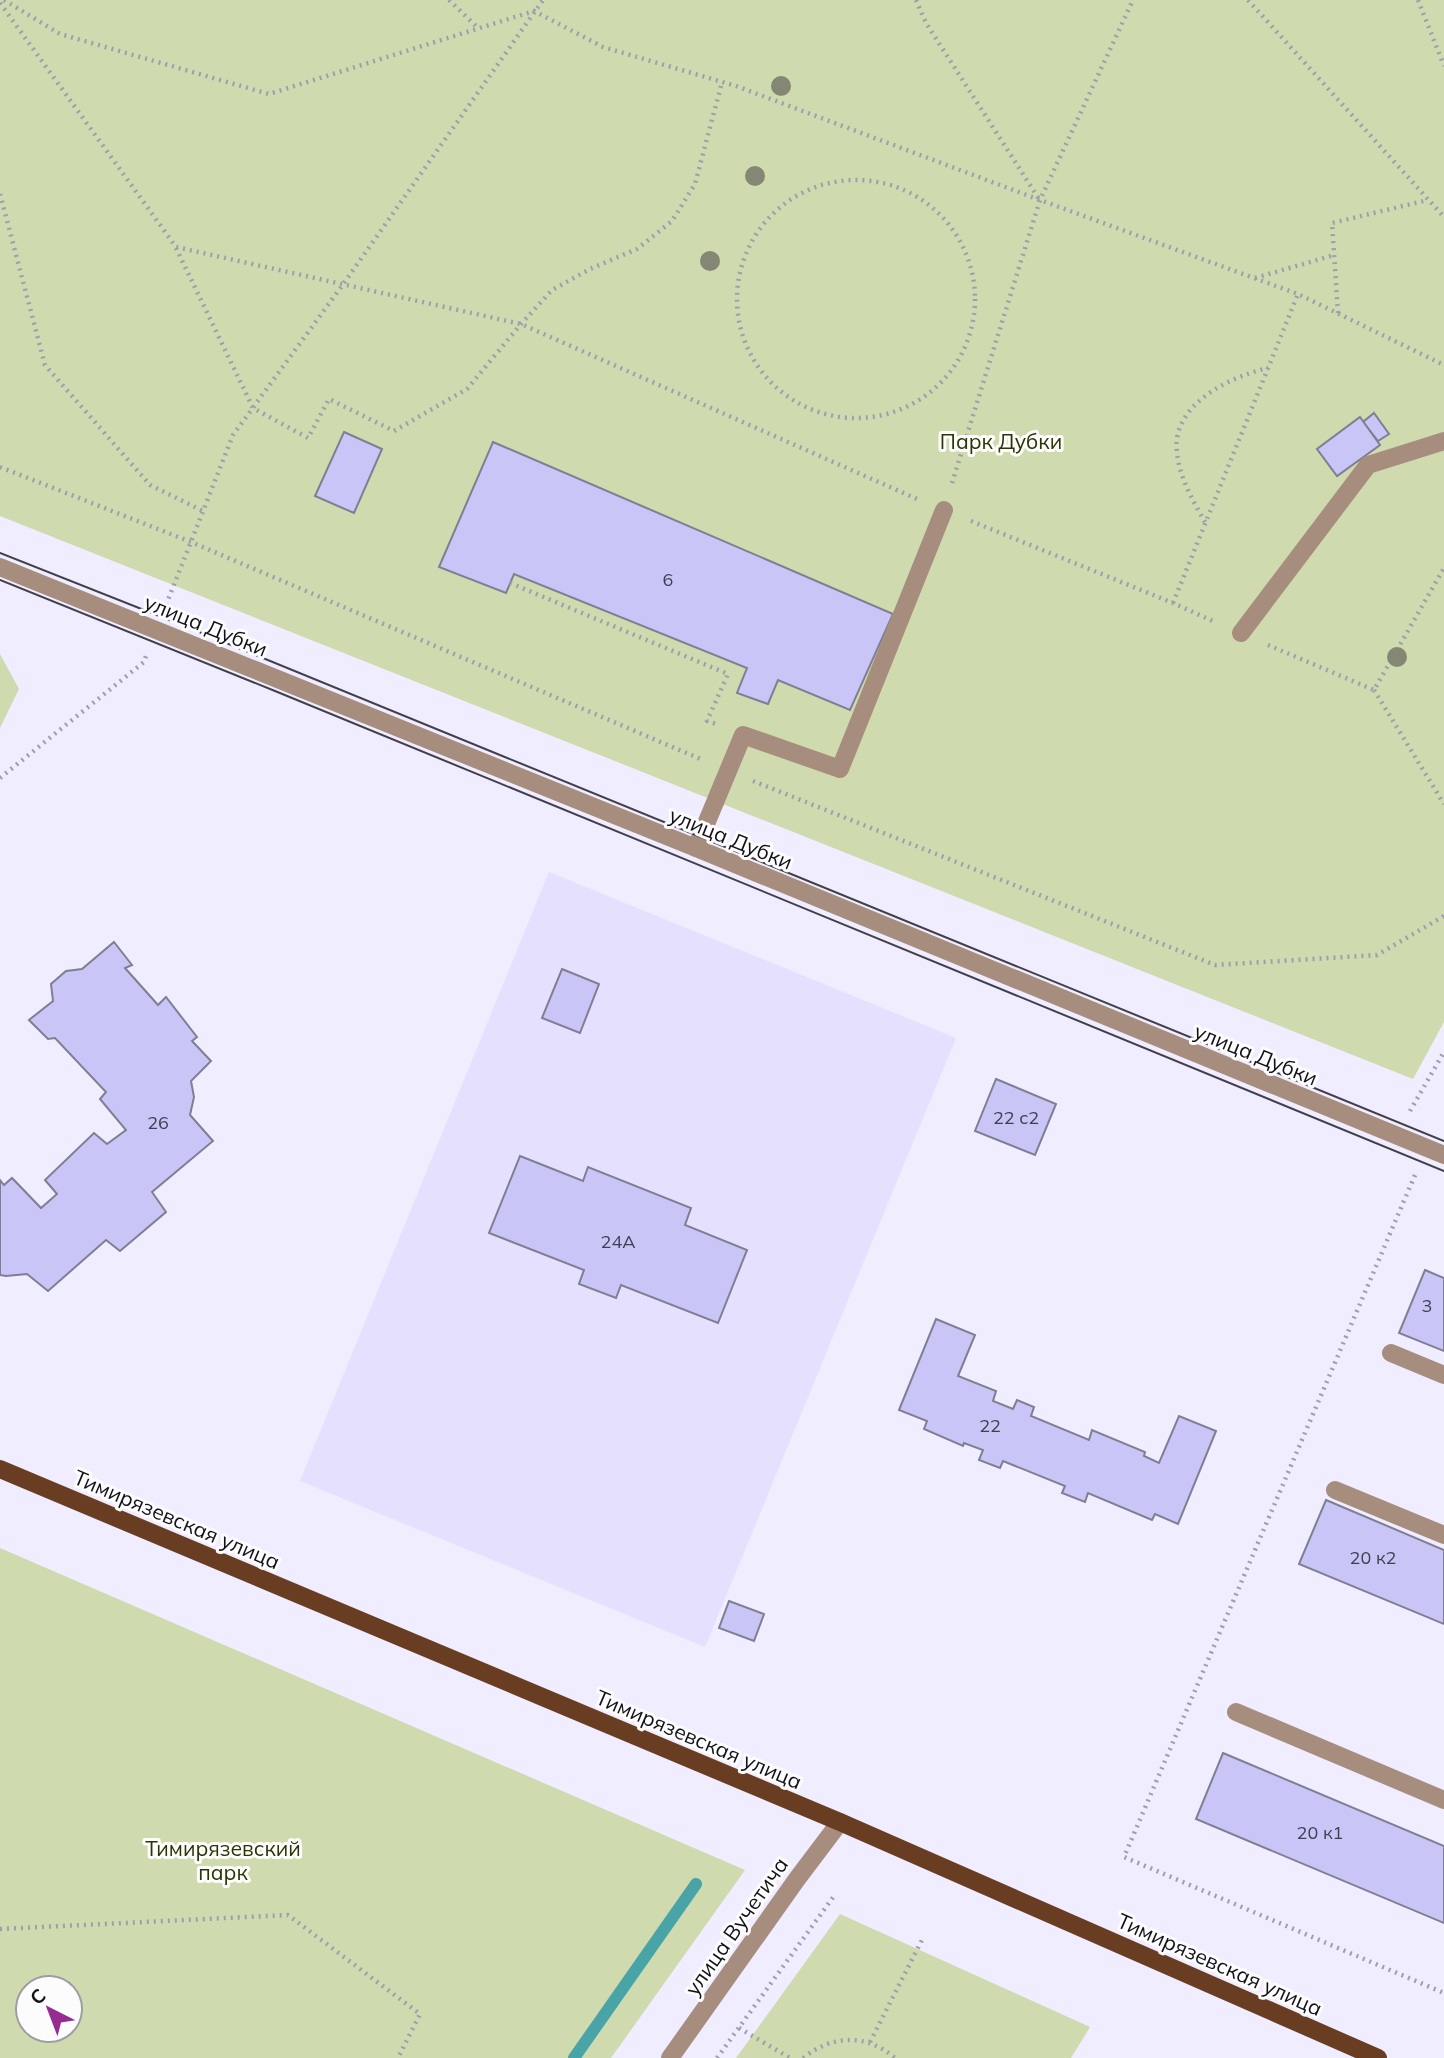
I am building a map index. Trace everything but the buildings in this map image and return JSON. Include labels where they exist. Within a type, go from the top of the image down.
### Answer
[{"type":"main road","name":"Тимирязевская улица","points":[[0,1469],[840,1822],[1378,2058]]},
{"type":"street","points":[[1241,633],[1368,465],[1444,441]]},
{"type":"street","points":[[695,848],[743,735],[840,769],[944,510]]},
{"type":"street","name":"улица Дубки","points":[[0,567],[1444,1155]]},
{"type":"street","points":[[1391,1353],[1444,1375]]},
{"type":"street","points":[[1335,1490],[1444,1535]]},
{"type":"street","points":[[1236,1712],[1444,1800]]},
{"type":"street","name":"улица Вучетича","points":[[670,2058],[840,1822]]},
{"type":"path","points":[[449,0],[478,29]]},
{"type":"path","points":[[0,778],[144,662],[233,435],[344,283],[542,0]]},
{"type":"path","points":[[916,0],[926,23],[1040,200]]},
{"type":"path","points":[[944,510],[1040,200],[1133,0]]},
{"type":"path","points":[[1248,0],[1444,217]]},
{"type":"path","points":[[1418,0],[1444,65]]},
{"type":"path","points":[[2,1],[60,34],[269,94],[534,12],[603,47],[722,82],[1298,294],[1444,365]]},
{"type":"path","points":[[2,1],[176,247],[253,408],[308,438],[329,399],[394,431],[467,389],[552,290],[590,269],[637,249],[672,220],[695,184],[722,82]]},
{"type":"path","points":[[848,181],[875,182],[900,189],[924,202],[944,219],[959,241],[970,265],[974,292],[974,318],[966,344],[953,368],[935,388],[914,403],[889,414],[863,418],[836,417],[810,410],[787,397],[767,379],[751,358],[741,333],[736,307],[738,281],[745,255],[758,231],[776,211],[797,196],[822,185],[848,181]]},
{"type":"path","points":[[0,194],[45,365],[150,485],[203,512]]},
{"type":"path","points":[[1338,313],[1332,223],[1429,200]]},
{"type":"path","points":[[176,247],[521,324],[944,510],[1173,603],[1374,690],[1444,804]]},
{"type":"path","points":[[1255,278],[1334,255]]},
{"type":"path","points":[[1173,603],[1298,294]]},
{"type":"path","points":[[1205,523],[1182,476],[1177,452],[1178,431],[1194,405],[1223,385],[1268,368]]},
{"type":"path","points":[[1374,690],[1444,568]]},
{"type":"path","points":[[510,583],[728,674],[707,721],[743,735]]},
{"type":"path","points":[[1394,1135],[1444,1052]]},
{"type":"path","points":[[1427,1148],[1124,1857],[1444,1993]]},
{"type":"path","points":[[717,2058],[834,1896]]},
{"type":"path","points":[[0,1929],[288,1916],[420,2014],[398,2058]]},
{"type":"path","points":[[870,2042],[925,1936]]},
{"type":"path","points":[[739,2028],[790,2058]]},
{"type":"path","points":[[803,2058],[818,2046],[844,2039],[870,2042],[895,2058]]},
{"type":"shaded area","points":[[549,872],[956,1038],[705,1647],[300,1481]]},
{"type":"green space","name":"Парк Дубки","points":[[0,0],[1444,0],[1444,1022],[1413,1079],[0,516]]},
{"type":"green space","points":[[0,654],[19,689],[0,728]]},
{"type":"green space","name":"Тимирязевский парк","points":[[0,1548],[745,1870],[611,2058],[0,2058]]},
{"type":"green space","points":[[840,1914],[1090,2027],[1071,2058],[736,2058]]},
{"type":"waterway","points":[[574,2058],[696,1884]]},
{"type":"tram line","points":[[0,553],[1444,1141]]},
{"type":"tram line","points":[[0,580],[1444,1171]]}]
